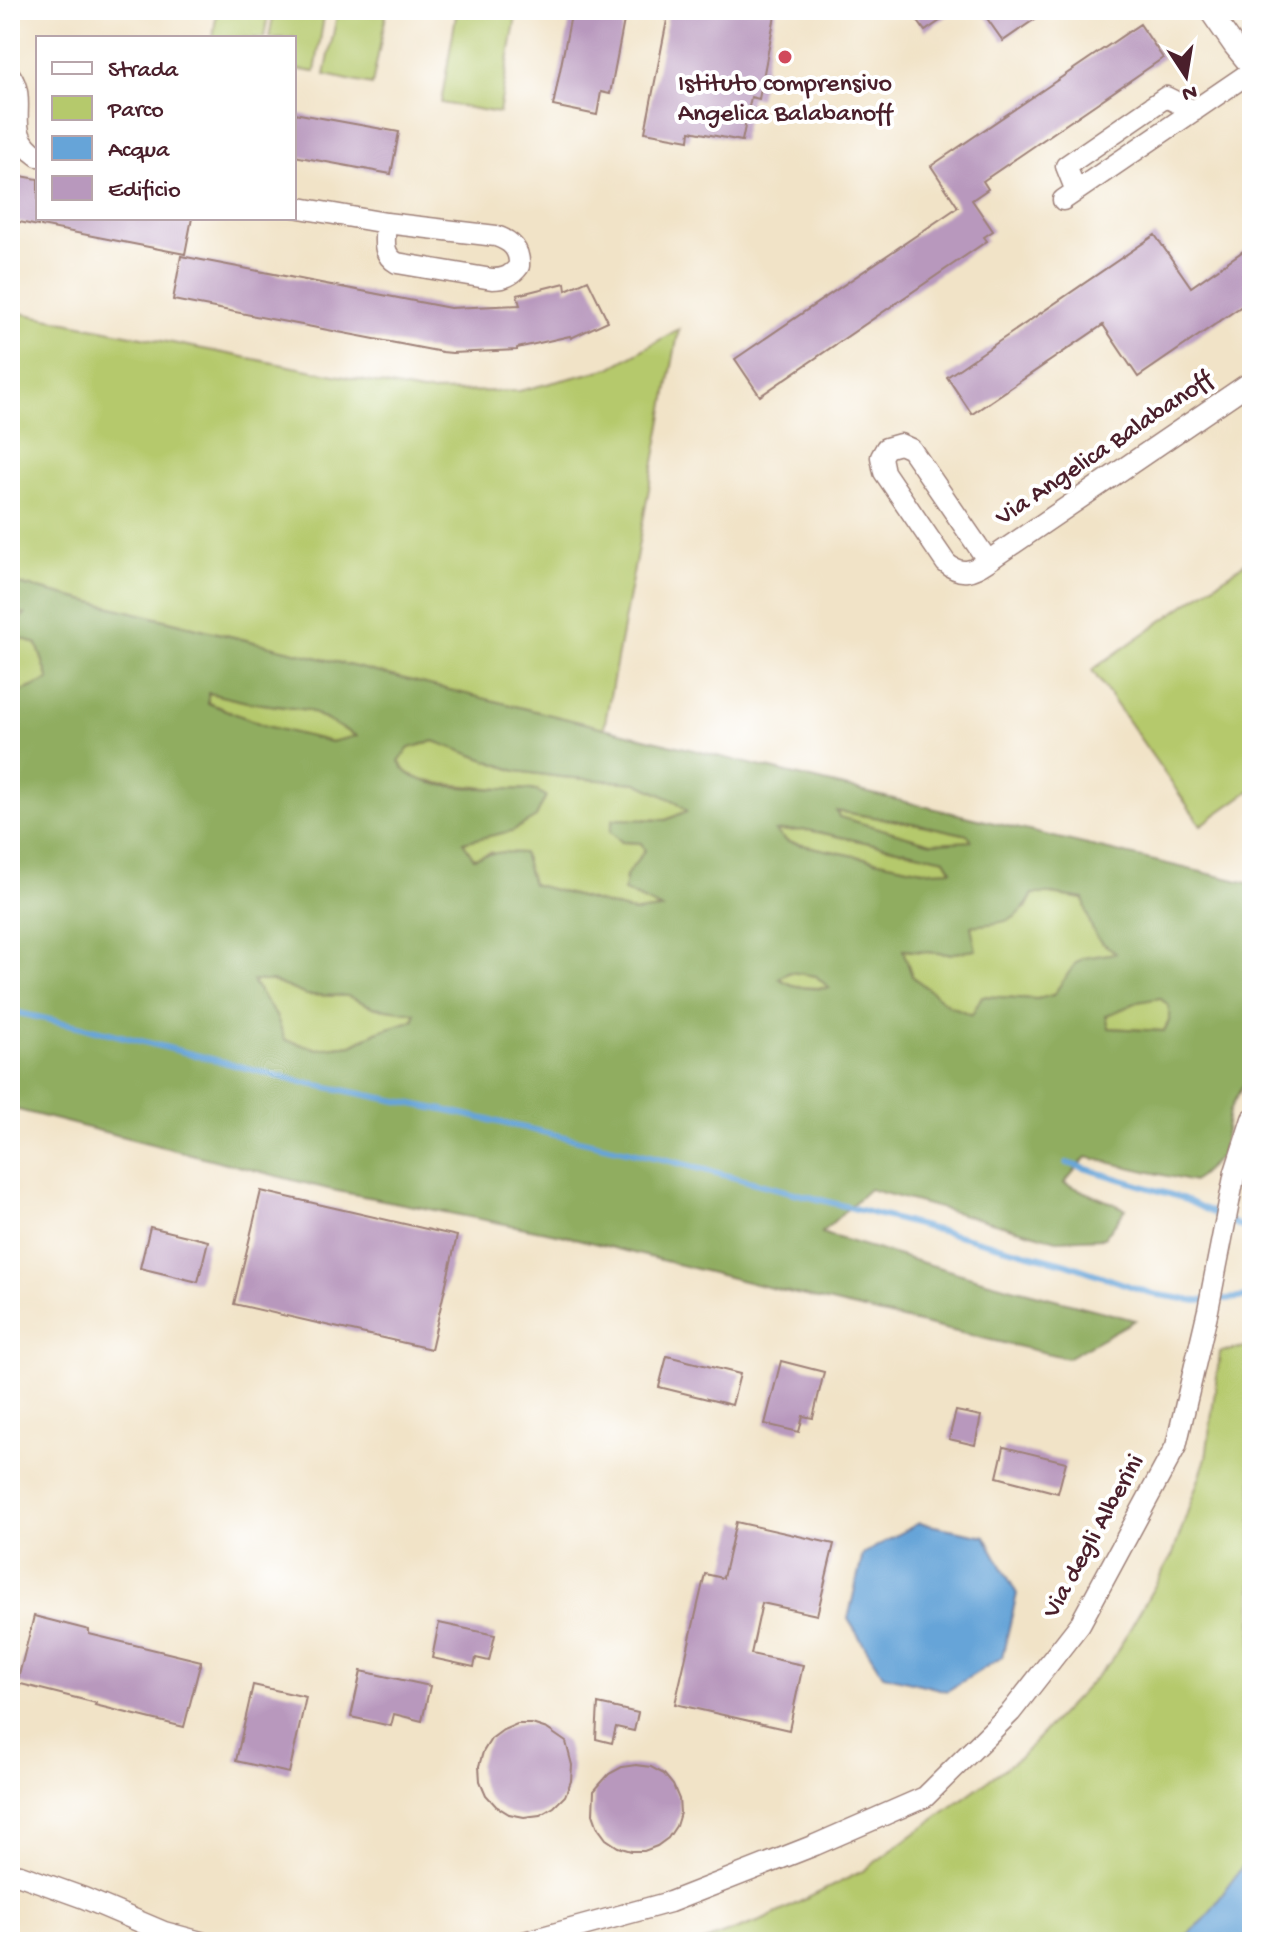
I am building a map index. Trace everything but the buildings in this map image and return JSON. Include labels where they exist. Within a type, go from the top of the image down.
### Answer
[{"type":"street","points":[[1069,196],[1252,69],[1209,10]]},
{"type":"street","points":[[10,75],[17,91],[20,138],[36,154]]},
{"type":"street","points":[[296,207],[501,238],[516,248],[519,266],[505,278],[492,279],[397,263],[386,252],[386,223]]},
{"type":"street","name":"Via Angelica Balabanoff","points":[[988,561],[911,449],[900,444],[886,448],[881,457],[884,472],[946,563],[959,572],[973,571],[988,561],[1252,381]]},
{"type":"street","name":"Via degli Alberini","points":[[524,1942],[670,1902],[815,1845],[925,1797],[1011,1712],[1080,1624],[1176,1446],[1208,1310],[1235,1172],[1252,1119]]},
{"type":"street","points":[[10,1874],[84,1898],[164,1932],[201,1942]]},
{"type":"green space","points":[[217,10],[269,10],[264,36],[213,36]]},
{"type":"green space","points":[[274,10],[325,10],[315,72],[296,69],[296,36],[269,36]]},
{"type":"green space","points":[[338,10],[387,10],[372,85],[325,75]]},
{"type":"green space","points":[[457,10],[517,11],[499,113],[441,103]]},
{"type":"green space","points":[[10,311],[421,392],[519,391],[610,368],[679,329],[604,728],[10,582]]},
{"type":"green space","points":[[1252,558],[1252,789],[1201,825],[1092,670]]},
{"type":"green space","points":[[10,582],[1252,884],[1252,1068],[1229,1111],[1222,1155],[1193,1182],[1086,1157],[1064,1183],[1126,1209],[1104,1238],[1057,1240],[869,1189],[821,1233],[1135,1320],[1067,1358],[566,1236],[332,1190],[10,1108],[10,680],[13,691],[23,691],[49,680],[37,644],[19,637],[11,628],[25,614],[10,610]],"holes":[[[208,693],[308,710],[356,736],[331,742],[266,726],[208,703]],[[434,741],[516,771],[637,783],[677,802],[687,811],[666,820],[613,819],[610,832],[622,842],[641,843],[645,850],[626,876],[624,891],[662,909],[634,912],[532,884],[523,853],[498,852],[474,858],[463,842],[512,831],[536,817],[546,796],[531,790],[430,783],[411,775],[399,761],[409,748]],[[836,811],[968,835],[972,841],[931,843],[839,817]],[[808,830],[945,859],[952,870],[927,871],[788,842],[775,831]],[[1033,894],[1084,899],[1096,936],[1115,953],[1083,958],[1075,964],[1053,995],[1037,999],[982,996],[972,1015],[948,1005],[912,976],[903,950],[948,954],[976,950],[971,926],[1000,923],[1021,912]],[[790,972],[816,976],[829,988],[790,984],[779,978]],[[252,981],[272,981],[306,995],[348,996],[373,1007],[415,1013],[414,1020],[379,1031],[352,1045],[317,1049],[285,1040],[276,1016]],[[1160,998],[1169,1006],[1169,1021],[1164,1031],[1109,1028],[1106,1016],[1138,1002]]]},
{"type":"green space","points":[[10,610],[26,614],[19,637],[37,644],[49,680],[23,691],[13,691],[10,680]]},
{"type":"green space","points":[[208,693],[308,710],[357,736],[331,742],[266,726],[208,703]]},
{"type":"green space","points":[[434,741],[516,771],[637,783],[677,802],[688,811],[666,820],[645,819],[622,842],[641,843],[645,850],[626,876],[625,891],[664,909],[634,912],[532,884],[529,872],[491,852],[474,859],[463,842],[483,837],[537,790],[444,784],[421,780],[403,770],[399,761],[409,748]]},
{"type":"green space","points":[[834,811],[968,835],[972,842],[931,843],[839,817]]},
{"type":"green space","points":[[808,830],[945,859],[952,871],[927,871],[788,842],[774,831]]},
{"type":"green space","points":[[1033,894],[1084,899],[1087,913],[1116,953],[1061,985],[1053,995],[1037,999],[982,996],[972,1015],[948,1005],[912,976],[902,950],[948,954],[975,950],[970,926],[1026,908]]},
{"type":"green space","points":[[790,972],[816,976],[830,988],[796,986],[779,978]]},
{"type":"green space","points":[[251,980],[272,981],[306,995],[348,996],[373,1007],[415,1013],[414,1020],[379,1031],[352,1045],[317,1049],[285,1040],[276,1016]]},
{"type":"green space","points":[[1160,998],[1169,1006],[1169,1021],[1164,1031],[1109,1028],[1106,1016],[1138,1001]]},
{"type":"green space","points":[[1252,1346],[1252,1853],[1204,1920],[1179,1942],[702,1942],[763,1920],[863,1871],[1020,1757],[1112,1660],[1173,1554],[1206,1458],[1220,1352]]},
{"type":"water","points":[[919,1523],[985,1536],[1017,1594],[1002,1657],[947,1691],[883,1675],[848,1619],[863,1554]]},
{"type":"water","points":[[1252,1853],[1252,1930],[1242,1942],[1179,1942],[1204,1920]]},
{"type":"waterway","points":[[10,1011],[302,1082],[667,1160],[1064,1263],[1153,1294],[1197,1301],[1252,1297]]},
{"type":"waterway","points":[[1067,1163],[1182,1198],[1252,1232]]},
{"type":"place","name":"Istituto comprensivo Angelica Balabanoff","points":[[785,57]]}]
